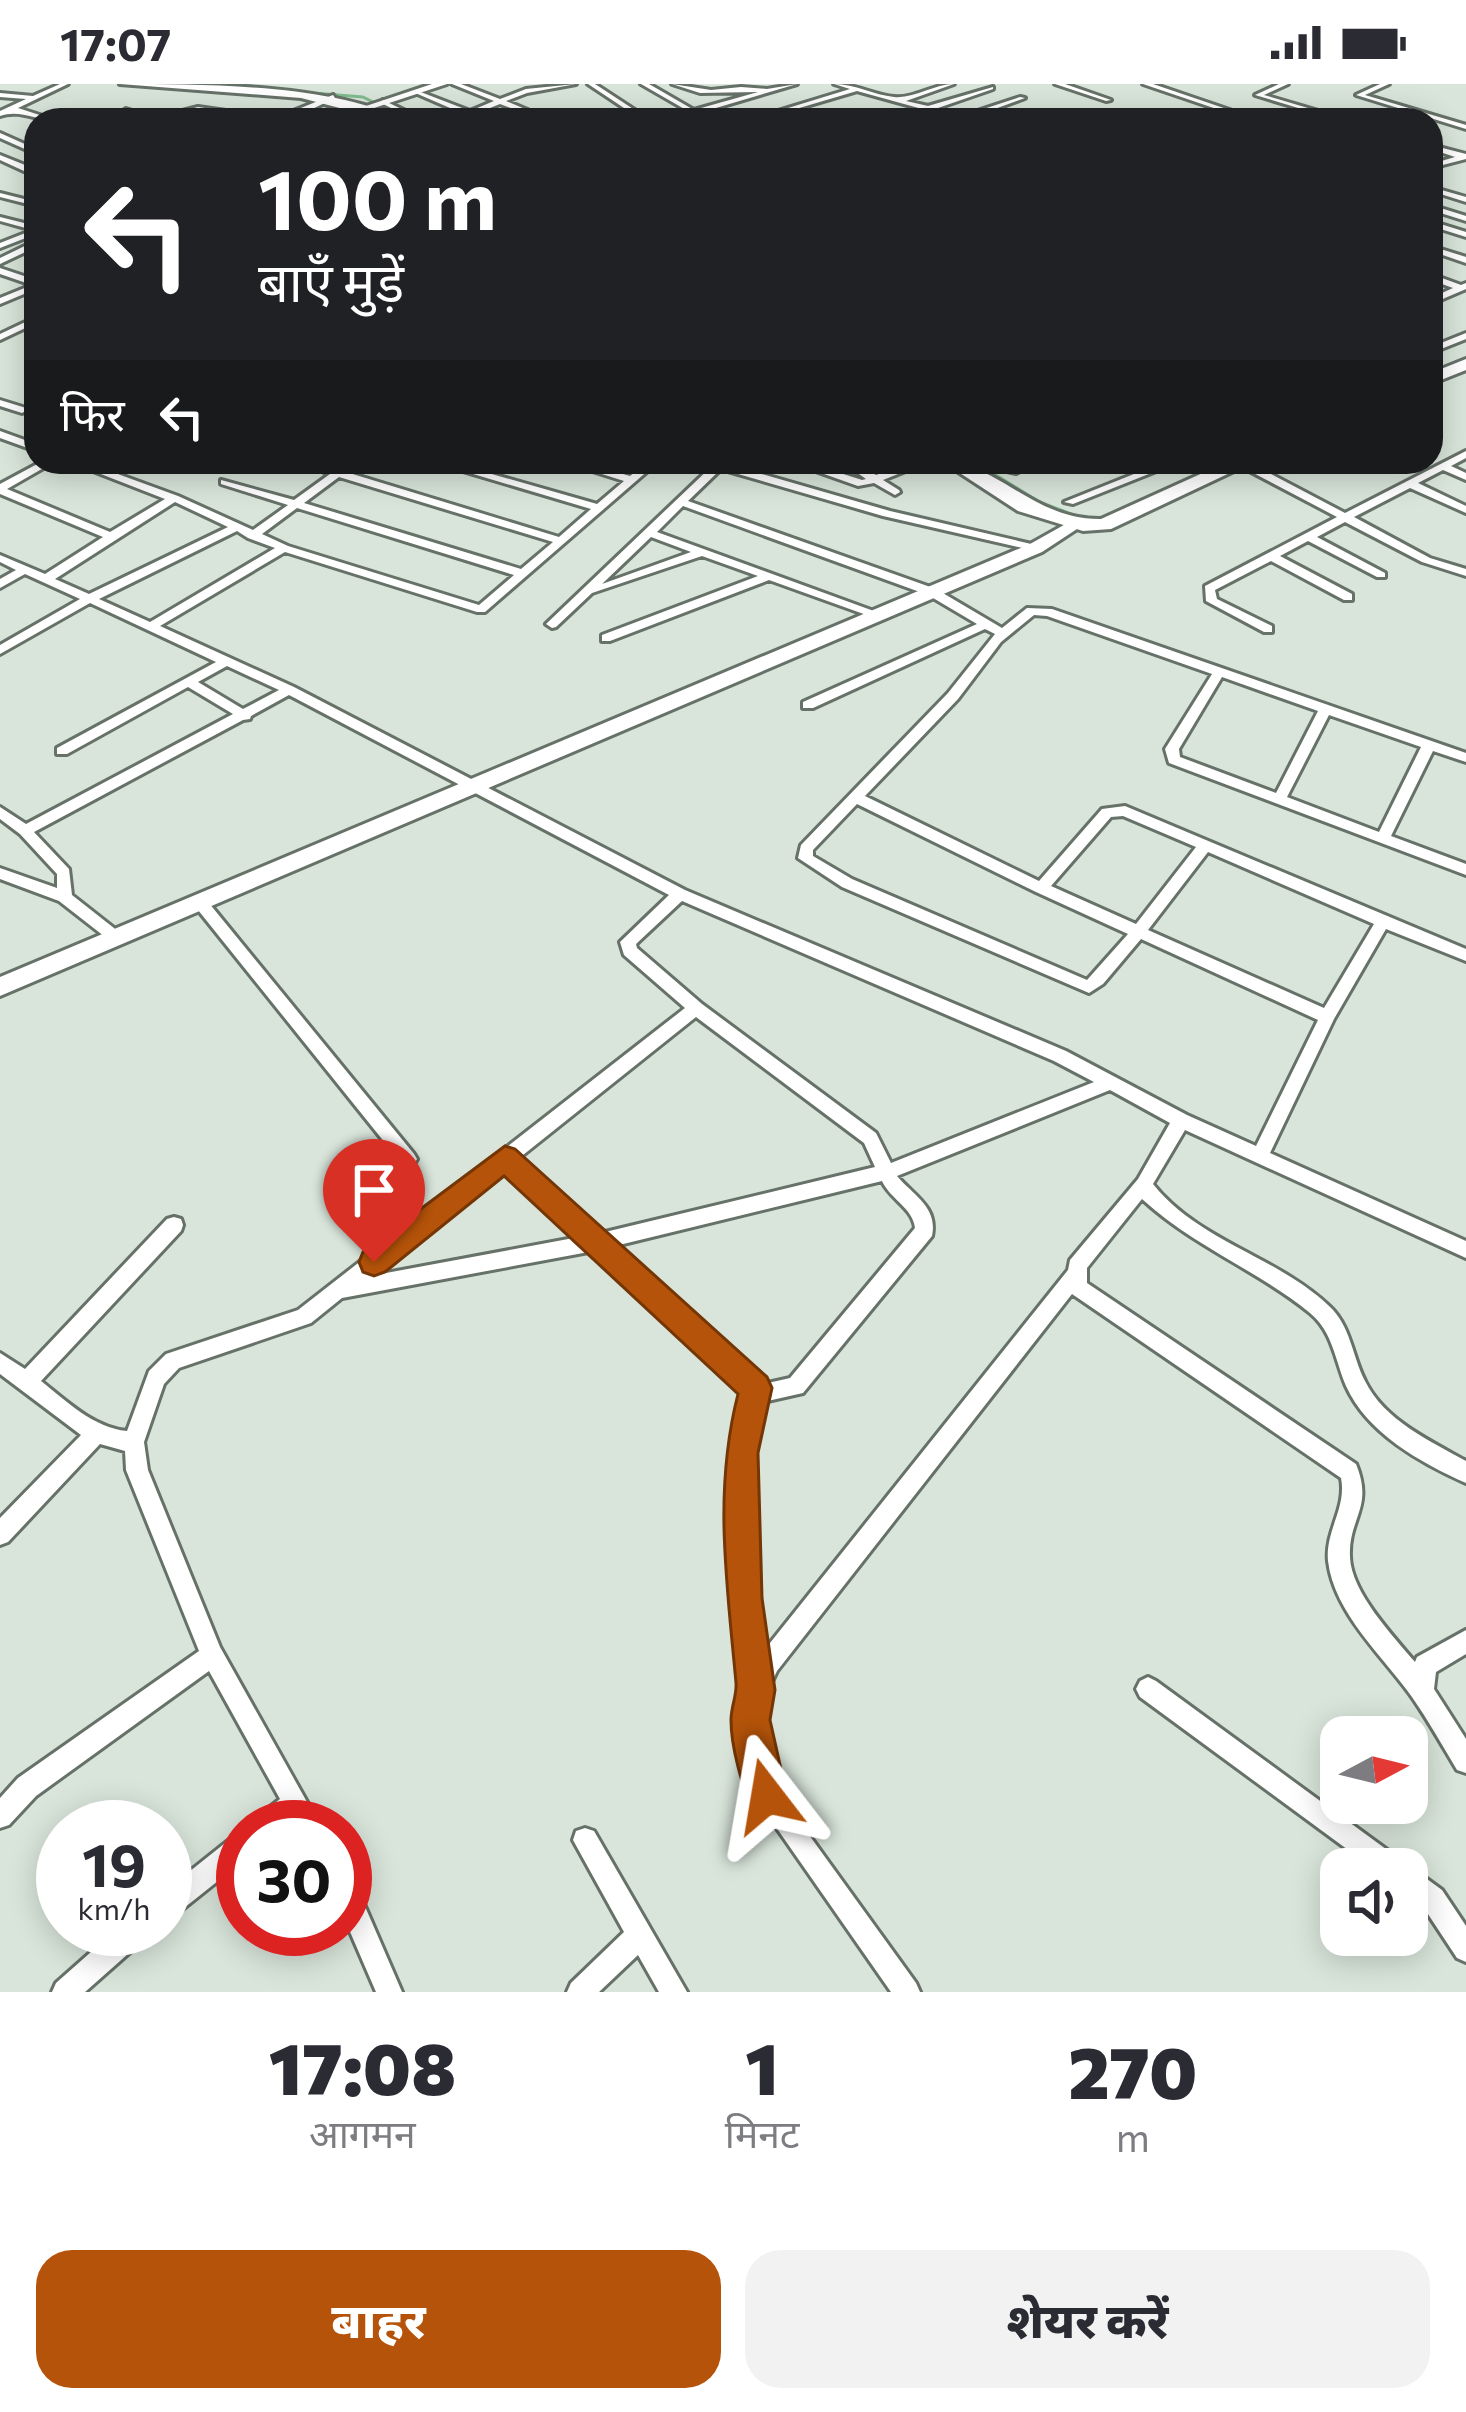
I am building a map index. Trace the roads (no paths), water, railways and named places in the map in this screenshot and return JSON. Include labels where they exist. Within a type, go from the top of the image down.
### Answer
[{"type":"highway","points":[[126,84],[246,88],[383,108]]},
{"type":"highway","points":[[973,474],[1035,511],[1071,526],[1104,525],[1199,474]]},
{"type":"street","points":[[0,114],[64,84]]},
{"type":"street","points":[[378,104],[442,84]]},
{"type":"street","points":[[455,84],[524,108]]},
{"type":"street","points":[[476,90],[496,84]]},
{"type":"street","points":[[490,108],[526,92],[573,84]]},
{"type":"street","points":[[591,84],[628,108]]},
{"type":"street","points":[[644,84],[683,108]]},
{"type":"street","points":[[675,84],[703,94],[741,85],[766,92]]},
{"type":"street","points":[[715,84],[724,89]]},
{"type":"street","points":[[716,108],[794,84]]},
{"type":"street","points":[[837,84],[929,108],[992,88]]},
{"type":"street","points":[[792,108],[874,84]]},
{"type":"street","points":[[901,100],[951,84]]},
{"type":"street","points":[[1058,84],[1108,100]]},
{"type":"street","points":[[1146,84],[1219,108]]},
{"type":"street","points":[[1285,84],[1258,95],[1304,108]]},
{"type":"street","points":[[1400,87],[1387,84],[1359,95],[1402,108]]},
{"type":"street","points":[[416,92],[455,108]]},
{"type":"street","points":[[0,95],[34,98]]},
{"type":"street","points":[[308,108],[333,98]]},
{"type":"street","points":[[995,108],[1022,98]]},
{"type":"street","points":[[657,105],[669,102]]},
{"type":"street","points":[[378,104],[388,108]]},
{"type":"street","points":[[12,109],[24,112]]},
{"type":"street","points":[[1443,215],[1466,202]]},
{"type":"street","points":[[1443,208],[1466,219]]},
{"type":"street","points":[[1,246],[24,253]]},
{"type":"street","points":[[0,261],[24,250]]},
{"type":"street","points":[[0,301],[18,306]]},
{"type":"street","points":[[0,403],[22,410]]},
{"type":"street","points":[[0,489],[27,474]]},
{"type":"street","points":[[108,474],[284,548],[475,610],[484,608],[640,474]]},
{"type":"street","points":[[252,536],[336,474]]},
{"type":"street","points":[[340,474],[561,542]]},
{"type":"street","points":[[480,474],[599,508]]},
{"type":"street","points":[[612,474],[633,480]]},
{"type":"street","points":[[552,624],[591,591],[705,474]]},
{"type":"street","points":[[748,474],[886,514],[1036,548]]},
{"type":"street","points":[[832,474],[862,484],[892,474]]},
{"type":"street","points":[[867,474],[895,492]]},
{"type":"street","points":[[1069,502],[1142,474]]},
{"type":"street","points":[[1264,474],[1426,560],[1466,573]]},
{"type":"street","points":[[1268,629],[1208,594],[1209,589],[1427,474]]},
{"type":"street","points":[[225,482],[524,574]]},
{"type":"street","points":[[1409,484],[1466,510]]},
{"type":"street","points":[[0,489],[111,536]]},
{"type":"street","points":[[46,579],[174,498]]},
{"type":"street","points":[[681,502],[932,592],[1003,634]]},
{"type":"street","points":[[0,987],[1036,548],[1071,526]]},
{"type":"street","points":[[0,650],[234,528]]},
{"type":"street","points":[[649,533],[876,614]]},
{"type":"street","points":[[1309,536],[1381,574]]},
{"type":"street","points":[[153,625],[284,548]]},
{"type":"street","points":[[591,591],[701,552]]},
{"type":"street","points":[[1271,556],[1348,597]]},
{"type":"street","points":[[0,558],[290,690],[680,893],[955,1009],[1181,1120],[1466,1250]]},
{"type":"street","points":[[0,584],[25,569]]},
{"type":"street","points":[[607,638],[768,576]]},
{"type":"street","points":[[1206,845],[1137,928],[1102,980],[1090,987],[847,883],[805,858],[806,849],[953,696],[1003,634],[1031,611],[1041,610],[1466,758]]},
{"type":"street","points":[[808,705],[986,625]]},
{"type":"street","points":[[62,751],[227,661]]},
{"type":"street","points":[[1218,674],[1172,749],[1174,760],[1466,870]]},
{"type":"street","points":[[188,682],[245,716]]},
{"type":"street","points":[[25,831],[290,690]]},
{"type":"street","points":[[1280,798],[1325,709]]},
{"type":"street","points":[[1383,839],[1429,745]]},
{"type":"street","points":[[857,797],[1041,888],[1327,1017]]},
{"type":"street","points":[[1041,888],[1112,810],[1125,811],[1466,955]]},
{"type":"street","points":[[0,812],[64,873],[64,897]]},
{"type":"street","points":[[0,872],[64,897],[114,936]]},
{"type":"street","points":[[505,1158],[756,1388],[775,1394],[796,1386],[925,1230],[920,1209],[901,1193],[870,1138],[696,1008],[628,946],[680,893]]},
{"type":"street","points":[[199,901],[409,1159]]},
{"type":"street","points":[[1260,1156],[1327,1017],[1383,922]]},
{"type":"street","points":[[293,1800],[212,1654],[137,1470],[134,1442],[156,1378],[173,1361],[290,1324],[339,1291],[696,1008]]},
{"type":"street","points":[[339,1291],[596,1242],[887,1172],[1110,1083]]},
{"type":"street","points":[[907,1992],[767,1796],[750,1720],[756,1690],[769,1663],[1144,1184],[1181,1120]]},
{"type":"street","points":[[1144,1184],[1157,1203],[1320,1308],[1343,1342],[1360,1393],[1377,1413],[1404,1438],[1466,1472]]},
{"type":"street","points":[[28,1380],[174,1225]]},
{"type":"street","points":[[1075,1275],[1088,1297],[1349,1471],[1357,1496],[1340,1546],[1344,1578],[1466,1761]]},
{"type":"street","points":[[0,1362],[96,1434],[117,1443],[134,1442]]},
{"type":"street","points":[[756,1388],[740,1453],[743,1598],[756,1690]]},
{"type":"street","points":[[0,1534],[96,1434]]},
{"type":"street","points":[[1422,1690],[1425,1665],[1466,1641]]},
{"type":"street","points":[[0,1816],[27,1786],[212,1654]]},
{"type":"street","points":[[1148,1689],[1366,1848]]},
{"type":"street","points":[[586,1840],[674,1992]]},
{"type":"street","points":[[192,1886],[216,1866]]},
{"type":"street","points":[[1428,1895],[1466,1949]]},
{"type":"street","points":[[580,1992],[638,1937]]},
{"type":"street","points":[[372,1953],[389,1992]]},
{"type":"street","points":[[65,1992],[106,1956]]},
{"type":"waterway","points":[[192,84],[226,86]]},
{"type":"waterway","points":[[239,87],[363,97],[385,108]]},
{"type":"waterway","points":[[992,474],[1038,502],[1077,517]]}]
